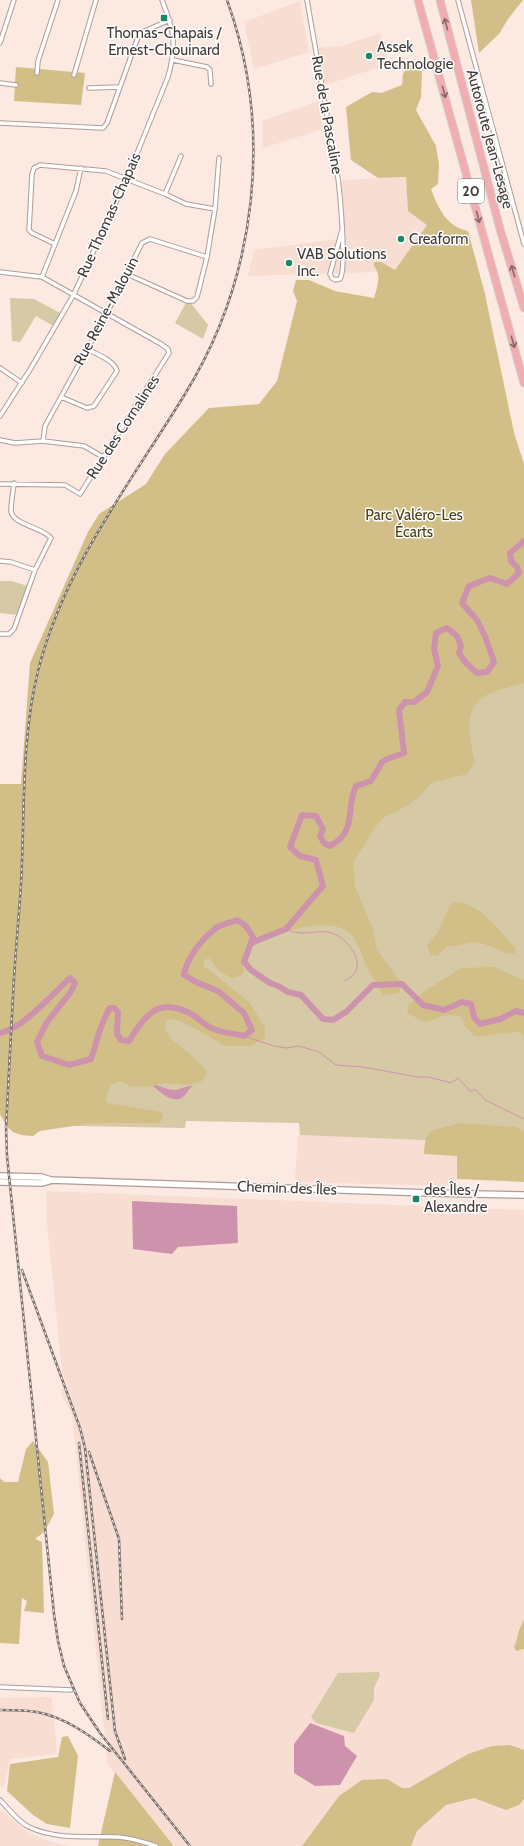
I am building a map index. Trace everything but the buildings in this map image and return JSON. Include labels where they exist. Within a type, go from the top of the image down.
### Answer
[{"type":"highway","name":"20","points":[[418,0],[524,383]]},
{"type":"highway","name":"Autoroute Jean-Lesage","points":[[440,0],[498,221],[524,308]]},
{"type":"main road","name":"Chemin des Îles","points":[[0,1176],[41,1177],[51,1180],[524,1195]]},
{"type":"main road","name":"Chemin des Îles","points":[[0,1182],[41,1183],[51,1180]]},
{"type":"street","points":[[0,43],[14,0]]},
{"type":"street","points":[[37,73],[38,61],[58,0]]},
{"type":"street","points":[[74,74],[96,0]]},
{"type":"street","name":"Rue Thomas-Chapais","points":[[0,416],[74,294],[127,178],[168,77],[173,60],[174,32],[162,0]]},
{"type":"street","name":"Rue de la Pascaline","points":[[307,0],[338,178],[342,230],[342,272],[340,279],[335,280],[330,274],[342,230]]},
{"type":"street","points":[[458,0],[524,244]]},
{"type":"street","points":[[0,123],[103,128],[107,122],[140,33],[170,20]]},
{"type":"street","points":[[173,60],[207,67],[210,70],[211,84]]},
{"type":"street","points":[[0,83],[16,85]]},
{"type":"street","points":[[88,88],[120,87]]},
{"type":"street","points":[[165,194],[180,156]]},
{"type":"street","points":[[127,274],[190,302],[197,298],[207,257],[215,209],[219,158]]},
{"type":"street","points":[[55,244],[32,233],[29,230],[32,174],[34,168],[40,165],[106,171],[127,178],[186,204],[215,209]]},
{"type":"street","points":[[42,277],[76,191],[81,168]]},
{"type":"street","name":"Rue Reine-Malouin","points":[[43,441],[45,426],[107,313],[142,243],[150,239],[207,257]]},
{"type":"street","points":[[0,272],[42,277],[107,313]]},
{"type":"street","name":"Rue des Cornalines","points":[[0,484],[14,483],[65,485],[80,494],[169,353],[168,349],[161,344],[107,313]]},
{"type":"street","points":[[61,397],[87,408],[94,406],[117,371],[116,366],[112,363],[87,349]]},
{"type":"street","points":[[0,368],[22,382]]},
{"type":"street","points":[[0,440],[15,443],[43,441],[84,446],[103,457]]},
{"type":"street","points":[[0,634],[9,634],[14,629],[35,570],[51,538],[47,533],[15,520],[11,512],[14,483]]},
{"type":"street","points":[[0,561],[11,562],[35,570]]},
{"type":"street","points":[[0,1687],[70,1690]]},
{"type":"street","points":[[0,1800],[18,1819],[29,1827],[55,1835],[137,1839],[156,1846]]},
{"type":"shaded area","points":[[300,1],[309,52],[254,69],[244,22]]},
{"type":"shaded area","points":[[380,33],[389,64],[325,85],[318,48],[341,46]]},
{"type":"shaded area","points":[[318,101],[323,129],[263,148],[262,121]]},
{"type":"shaded area","points":[[406,177],[408,211],[428,224],[395,270],[374,266],[378,272],[248,276],[254,250],[345,238],[342,180]]},
{"type":"shaded area","points":[[155,1085],[174,1090],[193,1086],[184,1096],[176,1100],[168,1097],[153,1086]]},
{"type":"shaded area","points":[[298,1135],[458,1141],[456,1186],[295,1182]]},
{"type":"shaded area","points":[[46,1191],[524,1210],[524,1846],[173,1846],[108,1765],[106,1751],[111,1742],[105,1736],[104,1728],[72,1414],[62,1396],[61,1389],[68,1387],[62,1371],[47,1223]]},
{"type":"shaded area","points":[[132,1201],[237,1206],[238,1243],[178,1247],[172,1254],[133,1249]]},
{"type":"shaded area","points":[[52,1697],[57,1754],[10,1759],[4,1788],[0,1786],[0,1698]]},
{"type":"shaded area","points":[[310,1723],[344,1736],[345,1746],[357,1756],[340,1785],[315,1786],[294,1773],[294,1744]]},
{"type":"shaded area","points":[[2,1810],[26,1831],[45,1840],[68,1846],[0,1846],[0,1812]]},
{"type":"green space","points":[[471,0],[523,0],[508,19],[499,34],[479,53]]},
{"type":"green space","name":"Parc Valéro-Les Écarts","points":[[409,64],[422,72],[421,97],[416,110],[436,146],[439,165],[438,184],[431,189],[444,216],[454,225],[468,231],[485,294],[514,433],[524,464],[524,683],[488,694],[477,702],[470,718],[469,726],[475,762],[467,774],[431,783],[420,796],[407,806],[383,818],[374,829],[353,863],[355,886],[373,929],[377,950],[402,984],[399,993],[383,995],[371,975],[354,938],[344,930],[331,926],[316,925],[299,928],[267,939],[254,946],[244,952],[242,961],[244,971],[241,976],[231,978],[218,970],[209,958],[204,960],[204,966],[249,1002],[265,1027],[265,1038],[250,1046],[225,1046],[196,1029],[174,1019],[167,1020],[165,1028],[171,1039],[197,1060],[207,1072],[202,1081],[187,1085],[165,1083],[150,1086],[130,1087],[126,1083],[120,1081],[111,1085],[105,1100],[107,1103],[160,1112],[163,1115],[162,1120],[158,1123],[92,1123],[40,1131],[33,1136],[21,1135],[9,1129],[0,1114],[0,784],[21,784],[30,663],[88,532],[99,514],[146,484],[165,454],[209,408],[259,404],[277,381],[297,301],[293,291],[296,280],[309,280],[335,291],[374,298],[378,274],[374,266],[374,262],[381,262],[395,270],[427,225],[408,211],[406,177],[378,178],[351,160],[346,107],[372,92],[381,93],[402,85],[403,74]]},
{"type":"green space","points":[[16,67],[85,73],[81,105],[14,101]]},
{"type":"green space","points":[[10,298],[34,299],[62,314],[55,327],[36,316],[20,342],[12,341]]},
{"type":"green space","points":[[187,301],[190,302],[208,325],[203,339],[175,323]]},
{"type":"green space","points":[[493,341],[514,434],[524,464],[524,1144],[300,1135],[299,1123],[186,1121],[185,1128],[80,1126],[6,1127]]},
{"type":"green space","points":[[0,581],[11,581],[28,586],[18,615],[0,613]]},
{"type":"green space","points":[[454,902],[463,903],[481,912],[516,949],[514,954],[506,953],[476,942],[446,947],[437,956],[430,955],[427,945],[438,932],[449,907]]},
{"type":"green space","points":[[494,967],[524,980],[524,1037],[520,1032],[474,1036],[464,1025],[463,1018],[458,1016],[449,1015],[426,1022],[408,1014],[407,1006],[425,991],[461,968]]},
{"type":"green space","points":[[459,1123],[516,1127],[524,1131],[524,1182],[457,1179],[457,1156],[424,1154],[425,1144],[429,1133],[433,1130]]},
{"type":"green space","points":[[33,1441],[48,1462],[54,1514],[44,1532],[35,1539],[42,1542],[44,1613],[24,1611],[27,1601],[22,1598],[19,1644],[0,1643],[0,1478],[4,1482],[18,1482],[26,1449]]},
{"type":"green space","points":[[524,1620],[524,1649],[516,1651],[514,1647],[520,1627]]},
{"type":"green space","points":[[379,1672],[380,1675],[374,1688],[374,1700],[354,1733],[316,1723],[311,1717],[338,1673]]},
{"type":"green space","points":[[68,1736],[78,1756],[70,1828],[47,1824],[33,1815],[7,1791],[10,1764],[58,1757],[62,1737]]},
{"type":"green space","points":[[510,1745],[524,1750],[524,1799],[519,1805],[506,1810],[474,1798],[446,1805],[417,1831],[411,1846],[302,1846],[339,1796],[362,1780],[387,1779],[402,1788],[409,1788],[468,1754],[492,1746]]},
{"type":"green space","points":[[115,1772],[173,1845],[173,1846],[98,1846]]},
{"type":"waterway","points":[[251,943],[286,929],[323,886],[316,860],[300,856],[290,847],[302,815],[316,816],[323,829],[320,836],[324,843],[330,846],[339,840],[348,826],[351,803],[356,786],[371,781],[382,762],[404,753],[399,710],[405,702],[414,702],[427,692],[438,666],[434,649],[436,633],[447,628],[457,636],[461,646],[459,653],[465,662],[477,673],[487,672],[494,662],[485,636],[477,620],[462,603],[469,586],[490,578],[507,584],[519,573],[517,567],[511,561],[510,553],[524,541]]},
{"type":"waterway","points":[[0,1033],[9,1030],[28,1018],[70,978],[75,983],[70,993],[47,1022],[37,1042],[42,1056],[69,1065],[91,1059],[101,1026],[110,1008],[114,1008],[118,1012],[117,1034],[121,1040],[129,1041],[148,1015],[163,1007],[171,1007],[193,1015],[215,1030],[244,1036],[252,1030],[244,1013],[218,991],[198,983],[184,975],[192,955],[206,937],[218,927],[237,920],[246,926],[253,937],[244,962],[251,970],[270,983],[288,992],[301,995],[323,1019],[333,1020],[346,1012],[373,985],[402,984],[423,1005],[444,1010],[462,1002],[471,1004],[474,1017],[480,1024],[500,1019],[516,1011],[524,1013]]},
{"type":"waterway","points":[[286,929],[297,933],[328,932],[339,936],[344,940],[356,956],[357,962],[355,973],[344,981]]},
{"type":"waterway","points":[[244,1036],[274,1046],[286,1048],[299,1046],[319,1052],[336,1065],[363,1067],[418,1077],[429,1077],[451,1083],[458,1078],[471,1092],[475,1089],[485,1100],[524,1119]]},
{"type":"railway","points":[[190,1846],[100,1733],[80,1703],[64,1666],[54,1614],[7,1156],[6,1127],[21,884],[26,750],[38,671],[64,596],[81,561],[121,494],[185,394],[209,349],[229,301],[242,252],[251,202],[253,151],[250,100],[242,49],[227,0]]},
{"type":"railway","points":[[22,1270],[80,1428],[85,1448],[115,1731],[125,1759]]},
{"type":"railway","points":[[79,1443],[108,1719]]},
{"type":"railway","points":[[89,1452],[119,1539],[122,1619]]},
{"type":"railway","points":[[0,1710],[32,1711],[47,1714],[75,1727],[110,1751]]},
{"type":"place","name":"Thomas-Chapais / Ernest-Chouinard","points":[[164,18]]},
{"type":"place","name":"Assek Technologie","points":[[369,56]]},
{"type":"place","name":"Creaform","points":[[401,239]]},
{"type":"place","name":"VAB Solutions Inc.","points":[[289,263]]},
{"type":"place","name":"des Îles / Alexandre","points":[[416,1199]]}]
